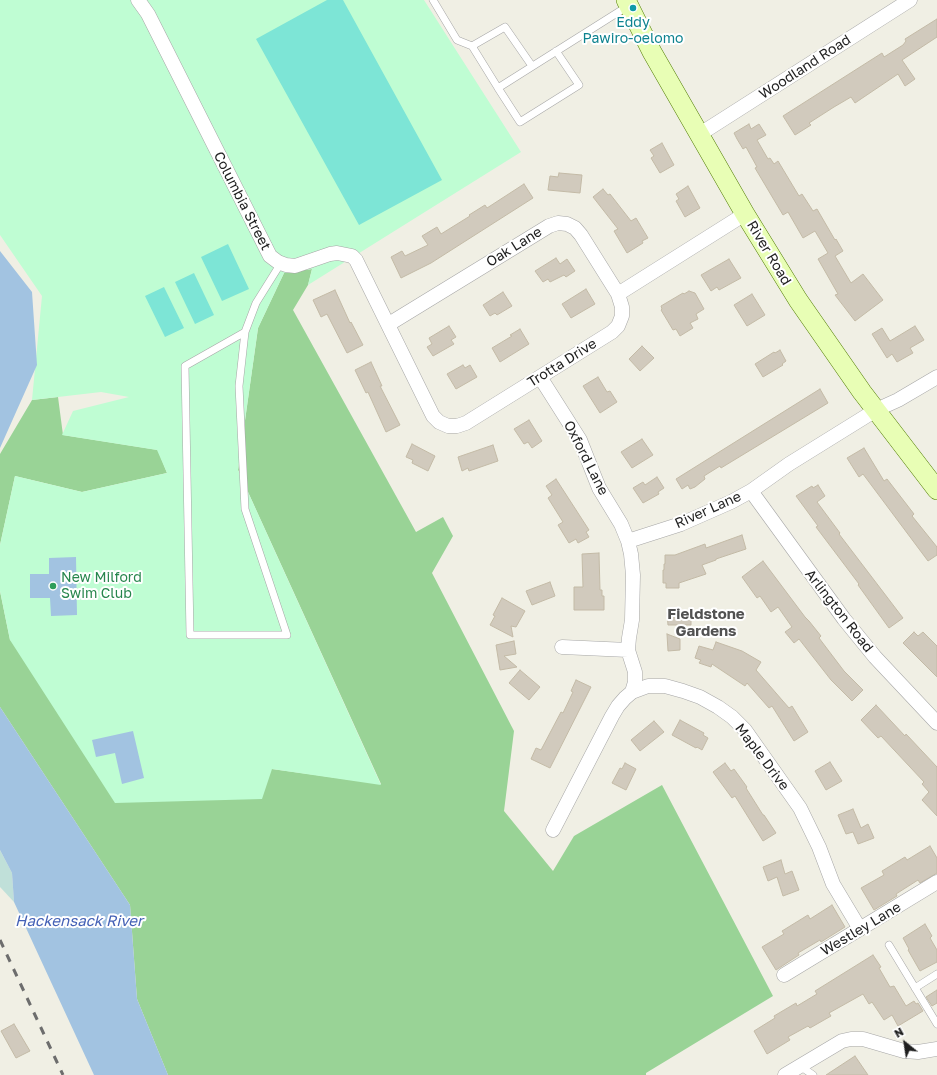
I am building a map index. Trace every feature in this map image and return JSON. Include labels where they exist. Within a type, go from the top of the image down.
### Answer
[{"type":"main road","name":"River Road","points":[[630,2],[652,52],[745,214],[798,300],[876,410],[937,490]]},
{"type":"street","name":"Columbia Street","points":[[138,0],[148,14],[270,256],[281,263],[295,266],[330,254],[338,253],[352,256],[360,265],[388,324]]},
{"type":"street","name":"Woodland Road","points":[[700,134],[910,0]]},
{"type":"street","points":[[618,294],[745,214]]},
{"type":"street","name":"Oak Lane","points":[[388,324],[542,230],[558,223],[567,224],[578,231],[618,294]]},
{"type":"street","name":"Trotta Drive","points":[[388,324],[433,416],[439,422],[448,426],[457,426],[466,423],[612,332],[618,326],[622,316],[622,307],[618,294]]},
{"type":"street","name":"Oxford Lane","points":[[540,376],[584,449],[599,488],[621,524],[628,542]]},
{"type":"street","name":"River Lane","points":[[628,542],[709,512],[751,491],[789,464],[876,410],[898,400],[937,377]]},
{"type":"street","name":"Arlington Road","points":[[751,491],[844,619],[875,657],[937,723]]},
{"type":"street","points":[[628,542],[632,568],[632,612],[628,650],[635,682],[632,692]]},
{"type":"street","points":[[562,647],[628,650]]},
{"type":"street","name":"Maple Drive","points":[[553,830],[618,706],[632,692],[648,686],[665,686],[683,691],[700,697],[718,707],[732,717],[745,730],[800,808],[819,847],[833,884],[860,929]]},
{"type":"street","name":"Westley Lane","points":[[784,975],[937,882]]},
{"type":"street","points":[[785,1075],[842,1041],[851,1039],[863,1039],[904,1051],[918,1052],[937,1048]]},
{"type":"lane","points":[[433,0],[457,40],[472,46],[520,122],[579,85],[556,51]]},
{"type":"lane","points":[[498,88],[630,2]]},
{"type":"lane","points":[[472,46],[505,26],[532,66]]},
{"type":"lane","points":[[245,332],[185,366],[190,635],[287,635],[245,509],[239,386],[245,332],[256,303],[281,263]]},
{"type":"lane","points":[[889,945],[937,1024]]},
{"type":"lane","points":[[915,988],[937,974]]},
{"type":"lane","points":[[800,1066],[813,1075]]},
{"type":"green space","points":[[0,0],[424,0],[521,152],[308,285],[312,269],[284,273],[258,328],[238,470],[381,785],[272,769],[262,799],[115,803],[10,640],[0,591],[0,545],[15,476],[82,492],[167,473],[157,450],[62,435],[73,411],[129,397],[101,392],[32,400],[42,296],[0,235]]},
{"type":"green space","points":[[312,269],[308,285],[293,310],[416,532],[443,517],[453,536],[432,573],[514,731],[504,811],[553,871],[574,836],[662,785],[773,996],[646,1073],[646,1075],[168,1075],[137,999],[130,905],[0,707],[0,591],[10,640],[272,769],[381,784],[238,470],[258,328],[284,273]]},
{"type":"green space","points":[[58,397],[63,435],[158,450],[167,473],[82,492],[15,476],[0,545],[0,454],[32,400]]},
{"type":"shaded area","points":[[327,0],[343,0],[442,180],[359,225],[256,39]]},
{"type":"shaded area","points":[[228,244],[249,289],[222,301],[201,257]]},
{"type":"shaded area","points":[[194,273],[214,315],[195,324],[175,282]]},
{"type":"shaded area","points":[[164,287],[184,328],[165,337],[145,296]]},
{"type":"shaded area","points":[[0,850],[12,873],[14,902],[0,887]]},
{"type":"water","points":[[0,251],[32,292],[37,365],[0,448]]},
{"type":"water","name":"New Milford Swim Club","points":[[76,557],[77,615],[51,616],[50,598],[30,598],[30,574],[49,574],[49,558]]},
{"type":"water","name":"Hackensack River","points":[[0,707],[130,905],[137,999],[168,1075],[94,1075],[14,902],[12,873],[0,850]]},
{"type":"water","points":[[133,731],[144,778],[122,784],[115,753],[96,757],[92,740]]},
{"type":"building","points":[[937,19],[937,37],[902,60],[915,79],[905,86],[898,74],[855,103],[851,97],[834,107],[809,123],[811,125],[795,135],[783,116],[882,53],[884,57],[903,45],[906,41],[905,39]]},
{"type":"building","points":[[749,124],[751,129],[759,124],[766,135],[757,140],[768,159],[770,158],[774,164],[778,161],[799,196],[802,194],[813,211],[817,209],[843,251],[835,256],[851,283],[863,274],[883,300],[855,321],[835,295],[838,294],[818,259],[828,253],[815,231],[803,238],[788,212],[783,215],[755,168],[757,167],[746,147],[743,149],[737,139],[734,133]]},
{"type":"building","points":[[662,143],[674,165],[660,173],[651,158],[654,156],[650,150]]},
{"type":"building","points":[[559,173],[582,175],[580,193],[548,190],[550,176],[558,177]]},
{"type":"building","points":[[524,184],[533,198],[431,263],[401,278],[391,257],[402,251],[405,256],[428,245],[422,236],[437,227],[441,234],[485,205],[487,208]]},
{"type":"building","points":[[688,186],[700,208],[685,217],[676,201],[679,199],[676,194]]},
{"type":"building","points":[[603,189],[608,195],[610,194],[631,221],[636,218],[648,238],[627,253],[614,231],[618,229],[593,197]]},
{"type":"building","points":[[556,258],[560,264],[567,259],[575,271],[566,277],[564,275],[550,282],[548,279],[543,282],[535,271]]},
{"type":"building","points":[[729,259],[741,278],[719,290],[717,287],[711,291],[701,275]]},
{"type":"building","points":[[586,289],[595,304],[571,318],[562,304]]},
{"type":"building","points":[[335,290],[350,323],[351,322],[363,345],[347,353],[327,314],[321,317],[313,300]]},
{"type":"building","points":[[689,291],[695,293],[704,309],[696,314],[698,319],[690,323],[693,328],[680,336],[676,329],[673,330],[661,310],[661,306]]},
{"type":"building","points":[[503,292],[512,306],[497,315],[495,313],[490,316],[483,305]]},
{"type":"building","points":[[752,294],[765,315],[747,326],[734,305]]},
{"type":"building","points":[[449,326],[456,337],[451,340],[454,344],[433,356],[427,347],[432,344],[429,338]]},
{"type":"building","points":[[915,326],[924,340],[910,348],[913,353],[897,362],[892,354],[887,358],[872,334],[882,328],[890,341]]},
{"type":"building","points":[[520,329],[529,344],[500,362],[492,348],[512,336],[510,335]]},
{"type":"building","points":[[642,346],[654,358],[640,371],[629,359]]},
{"type":"building","points":[[780,350],[786,361],[782,364],[783,365],[763,377],[755,364]]},
{"type":"building","points":[[371,362],[382,386],[380,386],[400,425],[386,432],[368,392],[366,393],[355,370]]},
{"type":"building","points":[[463,365],[465,368],[470,365],[477,377],[456,389],[447,374]]},
{"type":"building","points":[[598,377],[607,392],[610,391],[617,402],[600,413],[583,386]]},
{"type":"building","points":[[820,389],[828,403],[721,468],[720,466],[704,476],[705,479],[695,487],[690,489],[688,485],[682,489],[676,479]]},
{"type":"building","points":[[529,420],[542,441],[532,448],[528,442],[524,444],[514,429]]},
{"type":"building","points":[[642,439],[653,455],[632,468],[621,452]]},
{"type":"building","points":[[412,444],[435,456],[428,471],[412,463],[413,460],[406,457]]},
{"type":"building","points":[[493,445],[498,461],[469,471],[468,468],[462,471],[458,457]]},
{"type":"building","points":[[864,448],[884,481],[887,479],[914,514],[912,516],[937,547],[937,555],[928,561],[863,474],[859,477],[847,458]]},
{"type":"building","points":[[657,477],[664,488],[658,492],[659,494],[643,503],[633,488],[643,482],[645,485]]},
{"type":"building","points":[[556,479],[589,530],[586,532],[589,537],[578,543],[576,539],[569,543],[558,525],[563,522],[548,498],[552,495],[546,486]]},
{"type":"building","points":[[818,485],[825,496],[817,502],[840,533],[839,534],[903,618],[889,628],[858,585],[859,584],[816,527],[818,526],[796,496],[812,486],[813,488]]},
{"type":"building","points":[[742,535],[746,549],[702,565],[706,574],[679,583],[679,588],[666,588],[666,583],[663,583],[665,555],[675,555],[705,544],[706,548]]},
{"type":"building","points":[[599,553],[600,590],[602,590],[602,596],[604,596],[604,610],[574,610],[574,587],[583,587],[582,554]]},
{"type":"building","points":[[763,561],[821,636],[819,638],[844,671],[863,690],[852,701],[831,680],[799,639],[794,643],[785,632],[792,627],[778,607],[771,612],[760,596],[757,598],[742,577]]},
{"type":"building","points":[[550,582],[555,596],[532,605],[526,591]]},
{"type":"building","points":[[502,598],[525,611],[516,627],[511,626],[513,637],[490,625],[495,616],[493,615]]},
{"type":"building","points":[[667,613],[691,613],[691,625],[668,625]]},
{"type":"building","points":[[914,632],[918,636],[923,632],[937,646],[937,677],[903,643]]},
{"type":"building","points":[[667,634],[680,639],[680,650],[668,651]]},
{"type":"building","points":[[514,641],[516,654],[504,656],[517,667],[500,670],[496,645]]},
{"type":"building","points":[[716,642],[742,651],[761,662],[756,670],[789,708],[792,706],[808,732],[794,741],[772,706],[769,708],[747,683],[745,686],[712,664],[711,667],[699,663],[701,660],[695,658],[699,646],[713,650]]},
{"type":"building","points":[[520,670],[540,687],[529,700],[509,683]]},
{"type":"building","points":[[576,680],[591,687],[550,768],[531,759],[536,748],[541,750],[561,712],[563,713],[573,692],[571,691]]},
{"type":"building","points":[[876,705],[937,767],[937,816],[922,800],[929,792],[922,784],[924,782],[881,736],[878,738],[861,720]]},
{"type":"building","points":[[680,720],[704,733],[703,735],[708,738],[702,750],[672,735]]},
{"type":"building","points":[[654,721],[664,732],[640,751],[631,740]]},
{"type":"building","points":[[830,762],[842,781],[826,790],[815,771]]},
{"type":"building","points":[[625,763],[636,769],[626,790],[612,783],[620,768],[622,769]]},
{"type":"building","points":[[725,763],[731,771],[734,769],[776,833],[763,841],[735,796],[732,798],[713,772]]},
{"type":"building","points":[[853,809],[861,828],[868,824],[874,838],[858,844],[853,832],[846,834],[838,815]]},
{"type":"building","points":[[930,846],[937,858],[937,873],[920,883],[918,880],[896,894],[897,896],[874,910],[861,888],[884,875],[882,871],[905,857],[907,860]]},
{"type":"building","points":[[781,860],[785,874],[792,871],[799,890],[783,896],[777,877],[768,881],[763,867]]},
{"type":"building","points":[[832,905],[845,927],[821,942],[820,940],[798,953],[799,955],[776,970],[762,947],[784,934],[782,931],[808,915],[810,919]]},
{"type":"building","points":[[925,924],[932,936],[930,938],[937,950],[937,962],[920,971],[903,938]]},
{"type":"building","points":[[873,955],[881,967],[879,968],[890,987],[894,986],[906,1006],[914,1001],[916,1004],[918,1003],[923,1011],[898,1026],[892,1015],[884,1020],[872,1002],[869,1004],[863,994],[829,1013],[831,1016],[810,1028],[808,1026],[788,1037],[790,1040],[767,1054],[754,1031],[775,1018],[774,1016],[796,1003],[797,1006],[817,994],[815,991]]},
{"type":"building","points":[[937,990],[937,1003],[932,1006],[926,997]]},
{"type":"building","points":[[14,1024],[30,1051],[16,1058],[1,1031]]},
{"type":"building","points":[[855,1056],[868,1075],[826,1075]]},
{"type":"railway","points":[[0,940],[63,1075]]},
{"type":"place","name":"Eddy Pawiro-oelomo","points":[[633,8]]},
{"type":"place","name":"New Milford Swim Club","points":[[53,586]]},
{"type":"district","name":"Fieldstone Gardens","points":[[706,622]]}]
